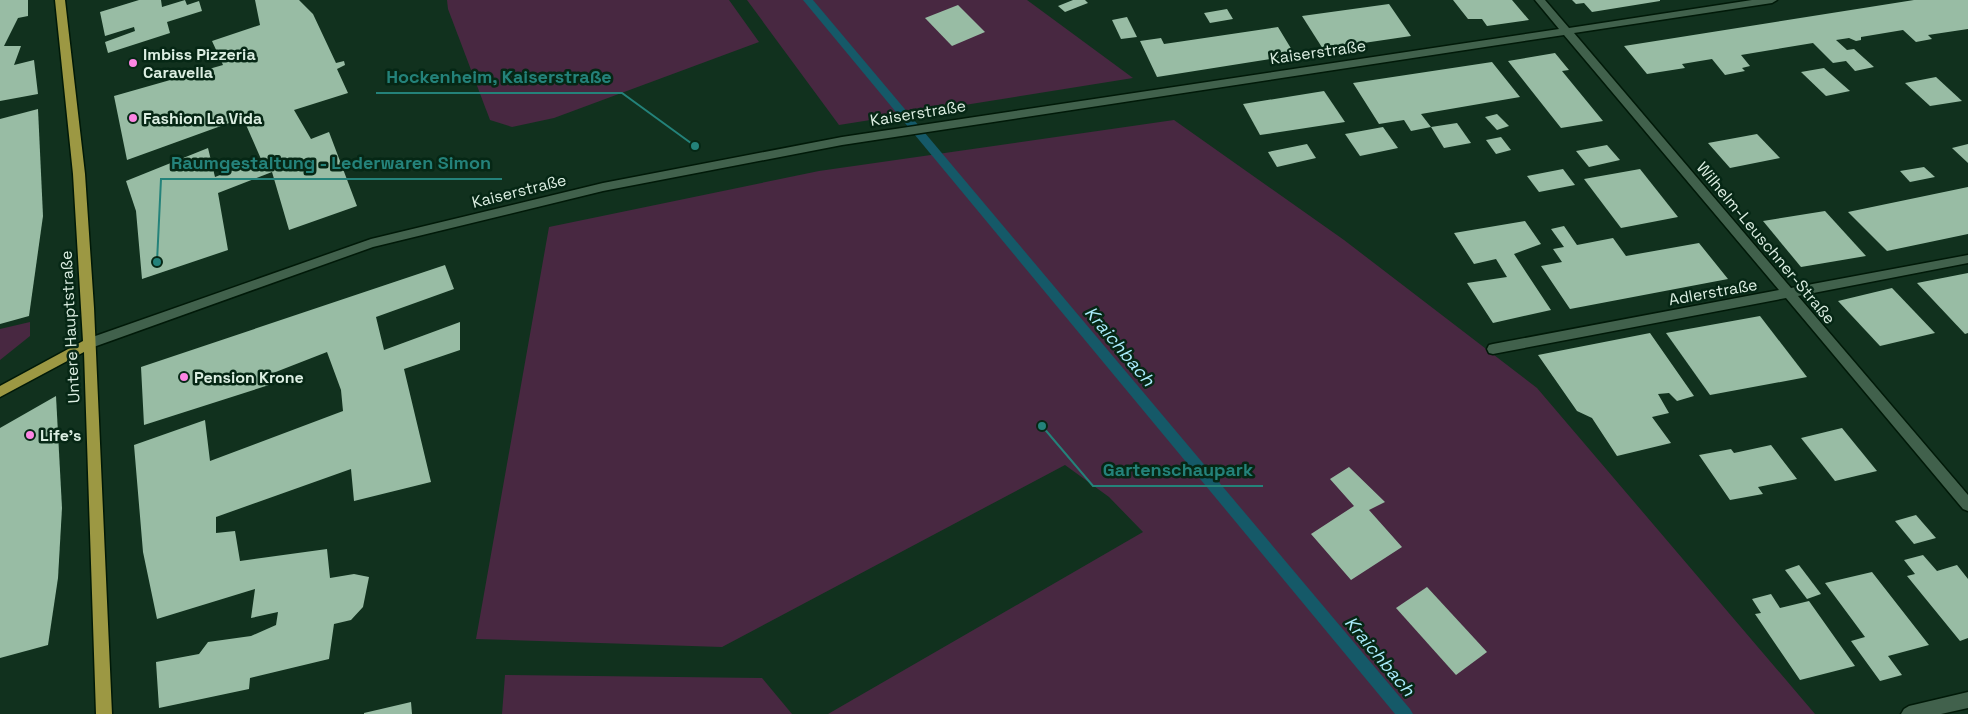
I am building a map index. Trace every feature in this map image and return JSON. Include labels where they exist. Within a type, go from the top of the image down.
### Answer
[{"type":"main road","name":"Untere Hauptstraße","points":[[60,0],[79,174],[88,308],[104,714]]},
{"type":"main road","points":[[0,392],[88,344]]},
{"type":"street","name":"Wilhelm-Leuschner-Straße","points":[[1540,0],[1968,505]]},
{"type":"street","name":"Kaiserstraße","points":[[88,344],[371,243],[603,187],[842,141],[1772,0]]},
{"type":"street","name":"Adlerstraße","points":[[1493,349],[1968,259]]},
{"type":"street","points":[[1909,714],[1968,700]]},
{"type":"shaded area","points":[[447,0],[729,0],[759,42],[554,118],[512,127],[490,120],[448,9]]},
{"type":"shaded area","points":[[747,0],[1027,0],[1133,78],[839,125]]},
{"type":"shaded area","points":[[1174,120],[1344,240],[1537,388],[1815,714],[828,714],[1143,532],[1109,497],[1065,465],[722,647],[476,639],[549,227],[819,171]]},
{"type":"shaded area","points":[[30,322],[30,336],[0,360],[0,329]]},
{"type":"shaded area","points":[[505,675],[762,678],[792,714],[502,714]]},
{"type":"building","points":[[0,0],[28,0],[28,16],[18,18],[4,46],[21,46],[14,65],[34,60],[38,94],[0,101]]},
{"type":"building","points":[[139,0],[161,0],[162,7],[185,0],[187,5],[199,1],[202,11],[167,22],[170,33],[108,53],[105,42],[135,31],[134,27],[105,36],[100,12]]},
{"type":"building","points":[[255,0],[299,0],[313,14],[336,63],[344,61],[345,65],[337,69],[348,93],[294,110],[311,139],[329,132],[357,206],[289,230],[272,172],[218,193],[228,250],[142,279],[136,211],[126,181],[208,148],[215,177],[261,159],[243,118],[127,160],[114,96],[223,65],[212,41],[260,25]]},
{"type":"building","points":[[1073,0],[1085,0],[1088,3],[1065,12],[1058,6]]},
{"type":"building","points":[[1453,0],[1512,0],[1529,20],[1487,26],[1482,19],[1468,19]]},
{"type":"building","points":[[1572,0],[1660,1],[1592,12],[1584,3],[1576,4]]},
{"type":"building","points":[[1914,0],[1968,0],[1968,29],[1928,35],[1932,39],[1916,42],[1903,30],[1861,37],[1861,40],[1856,41],[1849,38],[1836,40],[1847,50],[1854,49],[1874,67],[1855,71],[1846,61],[1833,63],[1813,43],[1741,55],[1750,66],[1742,68],[1745,71],[1725,75],[1712,59],[1682,64],[1685,68],[1647,74],[1624,46]]},
{"type":"building","points":[[1389,4],[1411,36],[1323,49],[1302,16]]},
{"type":"building","points":[[958,5],[985,32],[952,46],[925,18]]},
{"type":"building","points":[[1227,9],[1233,19],[1210,23],[1204,13]]},
{"type":"building","points":[[1127,17],[1137,37],[1121,39],[1112,20]]},
{"type":"building","points":[[1278,27],[1295,55],[1157,77],[1140,41],[1161,38],[1164,44]]},
{"type":"building","points":[[1555,53],[1569,70],[1562,71],[1603,121],[1561,128],[1508,61]]},
{"type":"building","points":[[1492,62],[1520,97],[1421,114],[1431,127],[1411,131],[1404,120],[1379,124],[1353,83]]},
{"type":"building","points":[[1824,68],[1850,91],[1826,96],[1801,72]]},
{"type":"building","points":[[1936,77],[1962,101],[1930,106],[1905,83]]},
{"type":"building","points":[[1324,91],[1345,122],[1260,135],[1243,104]]},
{"type":"building","points":[[38,109],[43,216],[29,316],[0,324],[0,119]]},
{"type":"building","points":[[1497,114],[1509,126],[1497,130],[1485,117]]},
{"type":"building","points":[[1457,123],[1471,143],[1444,148],[1431,127]]},
{"type":"building","points":[[1383,127],[1398,148],[1360,156],[1345,134]]},
{"type":"building","points":[[1757,134],[1780,158],[1730,168],[1708,143]]},
{"type":"building","points":[[1501,137],[1511,150],[1496,154],[1486,140]]},
{"type":"building","points":[[1307,144],[1316,158],[1277,167],[1268,152]]},
{"type":"building","points":[[1968,144],[1968,163],[1952,148]]},
{"type":"building","points":[[1607,145],[1620,160],[1589,167],[1576,151]]},
{"type":"building","points":[[1924,167],[1935,177],[1910,182],[1900,171]]},
{"type":"building","points":[[1563,169],[1575,185],[1539,192],[1527,176]]},
{"type":"building","points":[[1640,169],[1678,217],[1621,228],[1584,179]]},
{"type":"building","points":[[1968,187],[1968,234],[1887,251],[1848,212]]},
{"type":"building","points":[[1825,211],[1866,256],[1801,267],[1763,221]]},
{"type":"building","points":[[1525,221],[1541,244],[1514,254],[1551,310],[1493,323],[1467,283],[1507,277],[1496,259],[1474,264],[1454,233]]},
{"type":"building","points":[[1564,226],[1577,245],[1613,238],[1626,256],[1699,243],[1728,279],[1570,309],[1541,266],[1562,262],[1553,249],[1564,247],[1551,229]]},
{"type":"building","points":[[445,265],[454,289],[376,317],[384,350],[460,322],[460,350],[404,369],[431,482],[354,501],[351,469],[216,517],[216,533],[235,531],[240,561],[327,549],[330,578],[354,574],[369,577],[363,607],[351,620],[334,624],[329,659],[250,678],[249,689],[159,708],[156,662],[199,654],[208,642],[251,636],[276,625],[278,612],[251,618],[255,589],[157,619],[143,552],[134,445],[205,420],[210,461],[343,411],[341,390],[327,352],[268,375],[269,385],[144,425],[141,367]]},
{"type":"building","points":[[1968,273],[1968,333],[1965,334],[1917,283]]},
{"type":"building","points":[[1892,288],[1935,333],[1880,346],[1838,301]]},
{"type":"building","points":[[1760,316],[1807,377],[1710,395],[1666,333]]},
{"type":"building","points":[[1650,333],[1694,396],[1677,401],[1669,393],[1658,394],[1669,413],[1652,417],[1671,443],[1617,456],[1592,418],[1577,411],[1538,355]]},
{"type":"building","points":[[56,396],[62,508],[58,578],[48,645],[0,658],[0,428]]},
{"type":"building","points":[[1842,428],[1877,471],[1835,481],[1801,438]]},
{"type":"building","points":[[1771,445],[1797,479],[1758,487],[1763,494],[1730,500],[1699,455],[1731,449],[1734,453]]},
{"type":"building","points":[[1349,467],[1385,502],[1369,510],[1402,547],[1351,580],[1311,534],[1354,506],[1330,479]]},
{"type":"building","points":[[1916,515],[1936,538],[1914,544],[1895,521]]},
{"type":"building","points":[[1923,555],[1937,571],[1957,565],[1968,579],[1968,638],[1960,641],[1907,576],[1915,574],[1904,560]]},
{"type":"building","points":[[1799,565],[1821,594],[1807,599],[1785,570]]},
{"type":"building","points":[[1872,572],[1929,645],[1888,656],[1902,675],[1880,681],[1851,641],[1865,637],[1825,583]]},
{"type":"building","points":[[1427,587],[1487,652],[1456,675],[1396,608]]},
{"type":"building","points":[[1771,594],[1780,608],[1809,601],[1855,666],[1800,680],[1755,614],[1761,613],[1752,599]]},
{"type":"building","points":[[411,702],[412,714],[364,714],[364,713]]},
{"type":"waterway","name":"Kraichbach","points":[[808,0],[1405,714]]},
{"type":"place","name":"Imbiss Pizzeria Caravella","points":[[133,63]]},
{"type":"place","name":"Fashion La Vida","points":[[133,118]]},
{"type":"place","name":"Hockenheim, Kaiserstraße","points":[[695,146]]},
{"type":"place","name":"Raumgestaltung - Lederwaren Simon","points":[[157,262]]},
{"type":"place","name":"Pension Krone","points":[[184,377]]},
{"type":"place","name":"Gartenschaupark","points":[[1042,426]]},
{"type":"place","name":"Life's","points":[[30,435]]}]
